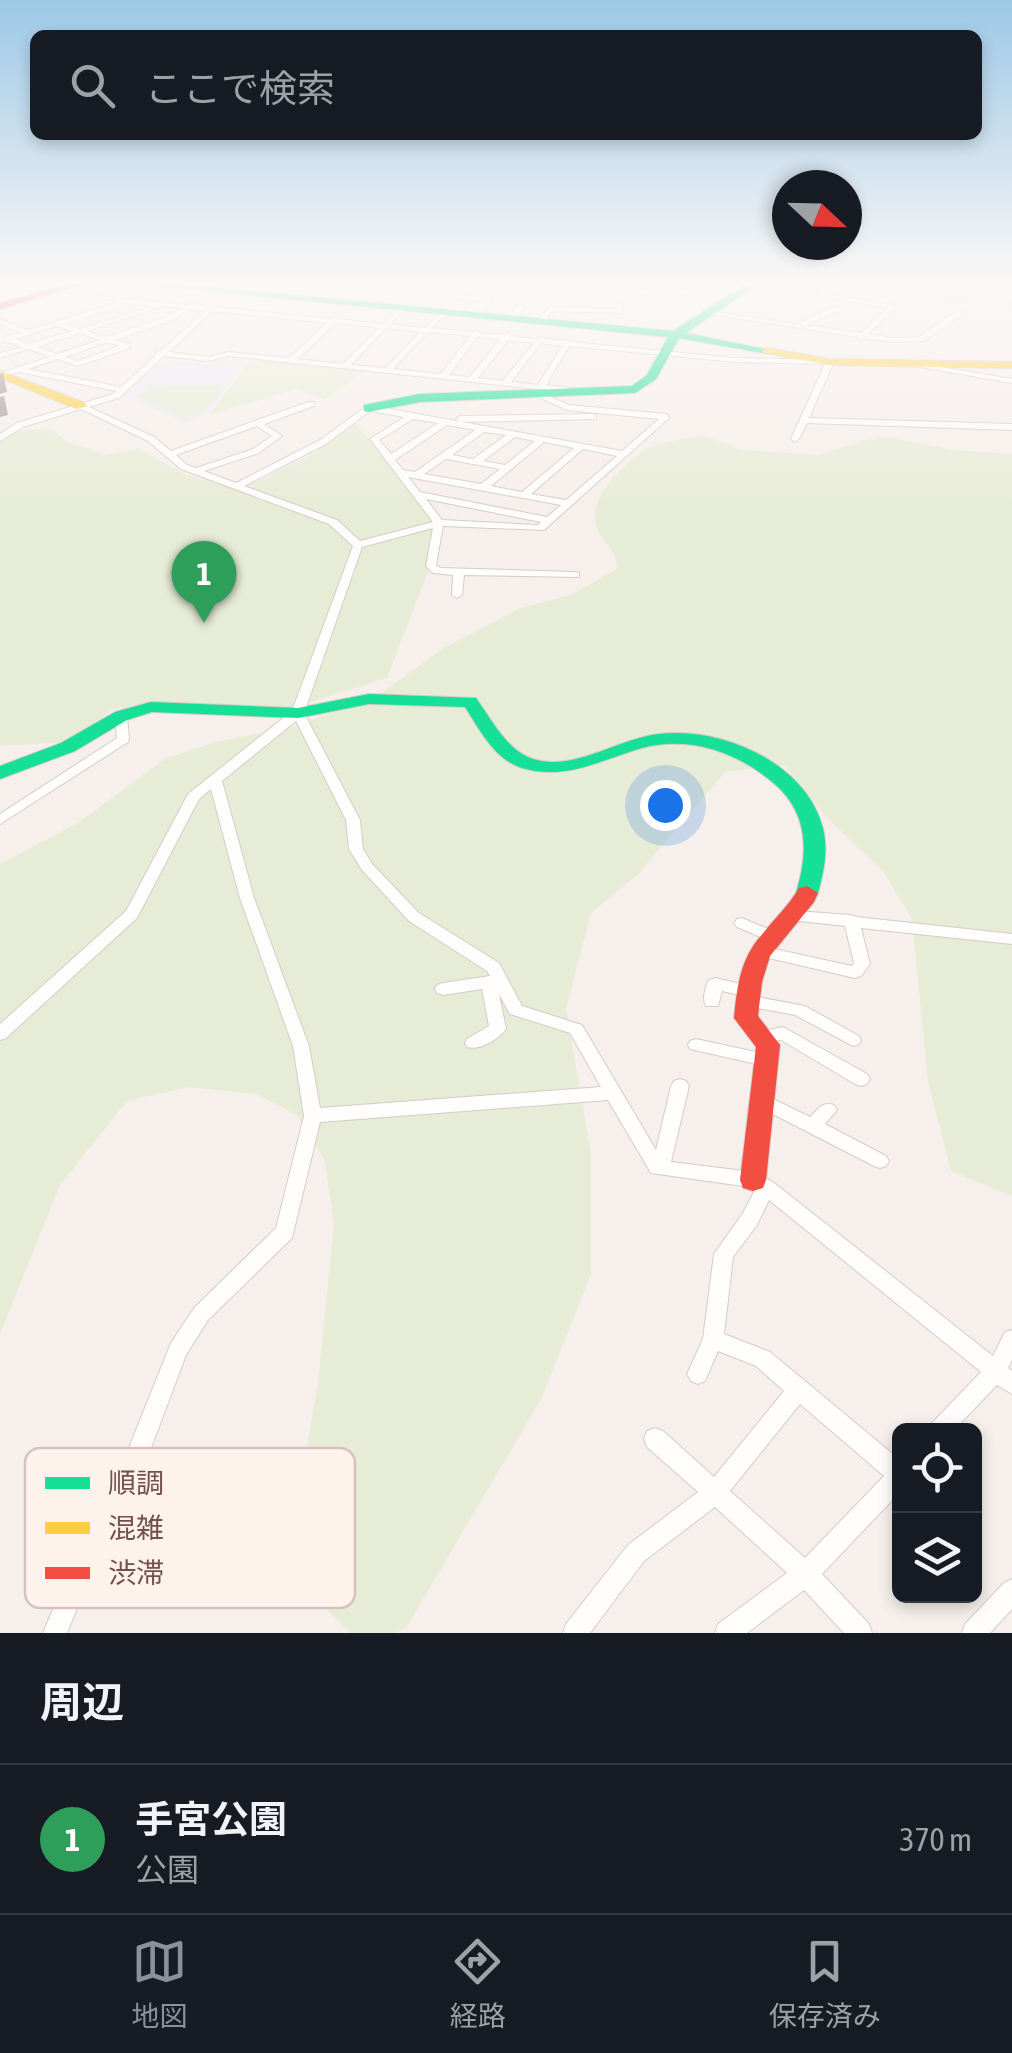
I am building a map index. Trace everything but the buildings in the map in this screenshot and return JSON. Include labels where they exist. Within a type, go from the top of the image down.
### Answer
[{"type":"street","points":[[5,369],[39,360]]},
{"type":"street","points":[[0,438],[20,425],[123,390],[152,360]]},
{"type":"street","points":[[294,360],[506,384],[538,391],[568,407],[639,416]]},
{"type":"street","points":[[345,366],[351,360]]},
{"type":"street","points":[[390,368],[397,360]]},
{"type":"street","points":[[444,376],[453,360]]},
{"type":"street","points":[[472,380],[486,360]]},
{"type":"street","points":[[506,384],[521,360]]},
{"type":"street","points":[[538,391],[555,360]]},
{"type":"street","points":[[239,486],[323,442],[368,408],[420,398],[635,389],[647,383],[661,360]]},
{"type":"street","points":[[815,360],[1012,365]]},
{"type":"street","points":[[795,439],[830,362]]},
{"type":"street","points":[[909,364],[1012,381]]},
{"type":"street","points":[[5,369],[123,390]]},
{"type":"street","points":[[5,369],[151,440],[196,472],[333,522],[358,545]]},
{"type":"street","points":[[168,455],[312,404]]},
{"type":"street","points":[[368,408],[623,454]]},
{"type":"street","points":[[412,416],[374,439],[439,523],[431,566],[437,572],[575,576]]},
{"type":"street","points":[[358,545],[439,523],[534,530],[666,417],[428,420]]},
{"type":"street","points":[[484,487],[572,418]]},
{"type":"street","points":[[804,420],[1012,427]]},
{"type":"street","points":[[391,458],[445,422]]},
{"type":"street","points":[[196,472],[256,451],[278,436],[260,424]]},
{"type":"street","points":[[417,475],[482,429]]},
{"type":"street","points":[[475,462],[512,435]]},
{"type":"street","points":[[524,495],[580,447]]},
{"type":"street","points":[[444,456],[507,468]]},
{"type":"street","points":[[404,473],[567,503]]},
{"type":"street","points":[[419,495],[549,520]]},
{"type":"street","points":[[0,1034],[132,914],[193,797],[298,713],[358,545]]},
{"type":"street","points":[[456,595],[459,572]]},
{"type":"street","points":[[0,773],[68,747],[121,716],[181,706],[298,713],[384,698],[470,702],[516,758],[545,767],[600,759],[650,740],[675,736],[730,748],[770,768],[808,810],[815,834],[815,859],[796,916],[766,944],[748,996],[746,1018],[764,1036],[768,1046],[761,1100],[759,1184],[750,1219],[724,1254],[714,1339],[698,1374]]},
{"type":"street","points":[[298,713],[352,820],[356,849],[367,867],[414,917],[493,967],[498,1029],[474,1042]]},
{"type":"street","points":[[0,820],[123,739],[121,716]]},
{"type":"street","points":[[140,1448],[178,1350],[201,1314],[285,1232],[312,1116],[301,1046],[247,898],[216,782]]},
{"type":"street","points":[[796,916],[1012,939]]},
{"type":"street","points":[[742,923],[766,944],[855,972],[862,964],[851,920]]},
{"type":"street","points":[[444,989],[495,981]]},
{"type":"street","points":[[495,981],[516,1010],[576,1029],[642,1150],[661,1168],[759,1184],[1004,1378]]},
{"type":"street","points":[[712,1002],[715,984],[799,1010],[853,1040]]},
{"type":"street","points":[[764,1036],[783,1033],[861,1079]]},
{"type":"street","points":[[696,1045],[765,1060]]},
{"type":"street","points":[[661,1168],[680,1086]]},
{"type":"street","points":[[312,1116],[614,1093]]},
{"type":"street","points":[[761,1100],[880,1160]]},
{"type":"street","points":[[812,1126],[828,1110]]},
{"type":"street","points":[[949,1423],[1004,1378],[1012,1338]]},
{"type":"street","points":[[714,1339],[763,1359],[900,1474],[806,1574],[727,1633]]},
{"type":"street","points":[[575,1633],[636,1554],[714,1494],[799,1390]]},
{"type":"street","points":[[655,1439],[681,1458],[714,1494],[806,1574],[860,1633]]},
{"type":"street","points":[[974,1633],[1012,1591]]},
{"type":"street","points":[[54,1633],[64,1608]]},
{"type":"shaded area","points":[[222,360],[242,367],[207,415],[187,423],[123,396],[152,365]]},
{"type":"green space","points":[[251,360],[369,368],[325,400],[297,389],[208,416]]},
{"type":"green space","points":[[151,385],[223,388],[204,412],[183,419],[136,397]]},
{"type":"green space","points":[[355,423],[438,516],[433,524],[429,569],[387,678],[295,707],[167,704],[114,709],[68,742],[0,746],[0,431],[50,428],[66,441],[105,455],[138,449],[185,474],[240,490],[316,452]]},
{"type":"green space","points":[[702,435],[743,450],[818,455],[881,436],[954,450],[1012,454],[1012,1196],[951,1171],[928,1081],[912,919],[883,871],[823,814],[785,765],[725,772],[638,874],[591,913],[566,1009],[591,1155],[591,1274],[541,1399],[406,1628],[393,1633],[350,1633],[326,1608],[355,1608],[355,1448],[307,1448],[318,1383],[334,1224],[325,1161],[297,1115],[257,1094],[188,1087],[127,1101],[60,1185],[0,1334],[0,864],[78,823],[165,759],[219,741],[293,727],[376,697],[444,648],[521,608],[571,595],[617,569],[615,556],[597,528],[597,505],[610,482],[629,462],[649,448]]},
{"type":"traffic: fast","points":[[368,408],[420,398],[635,389],[652,377],[661,360]]},
{"type":"traffic: fast","points":[[0,773],[68,747],[121,716],[151,707],[298,713],[369,699],[470,702],[508,753],[540,766],[568,766],[636,744],[677,738],[718,744],[756,761],[789,787],[812,823],[815,850],[807,893]]},
{"type":"traffic: slow","points":[[820,360],[1012,365]]},
{"type":"traffic: slow","points":[[0,374],[81,406]]},
{"type":"traffic: jam","points":[[753,1180],[768,1045],[746,1018],[750,982],[763,948],[807,893]]},
{"type":"place","name":"手宮公園","points":[[204,623]]}]
